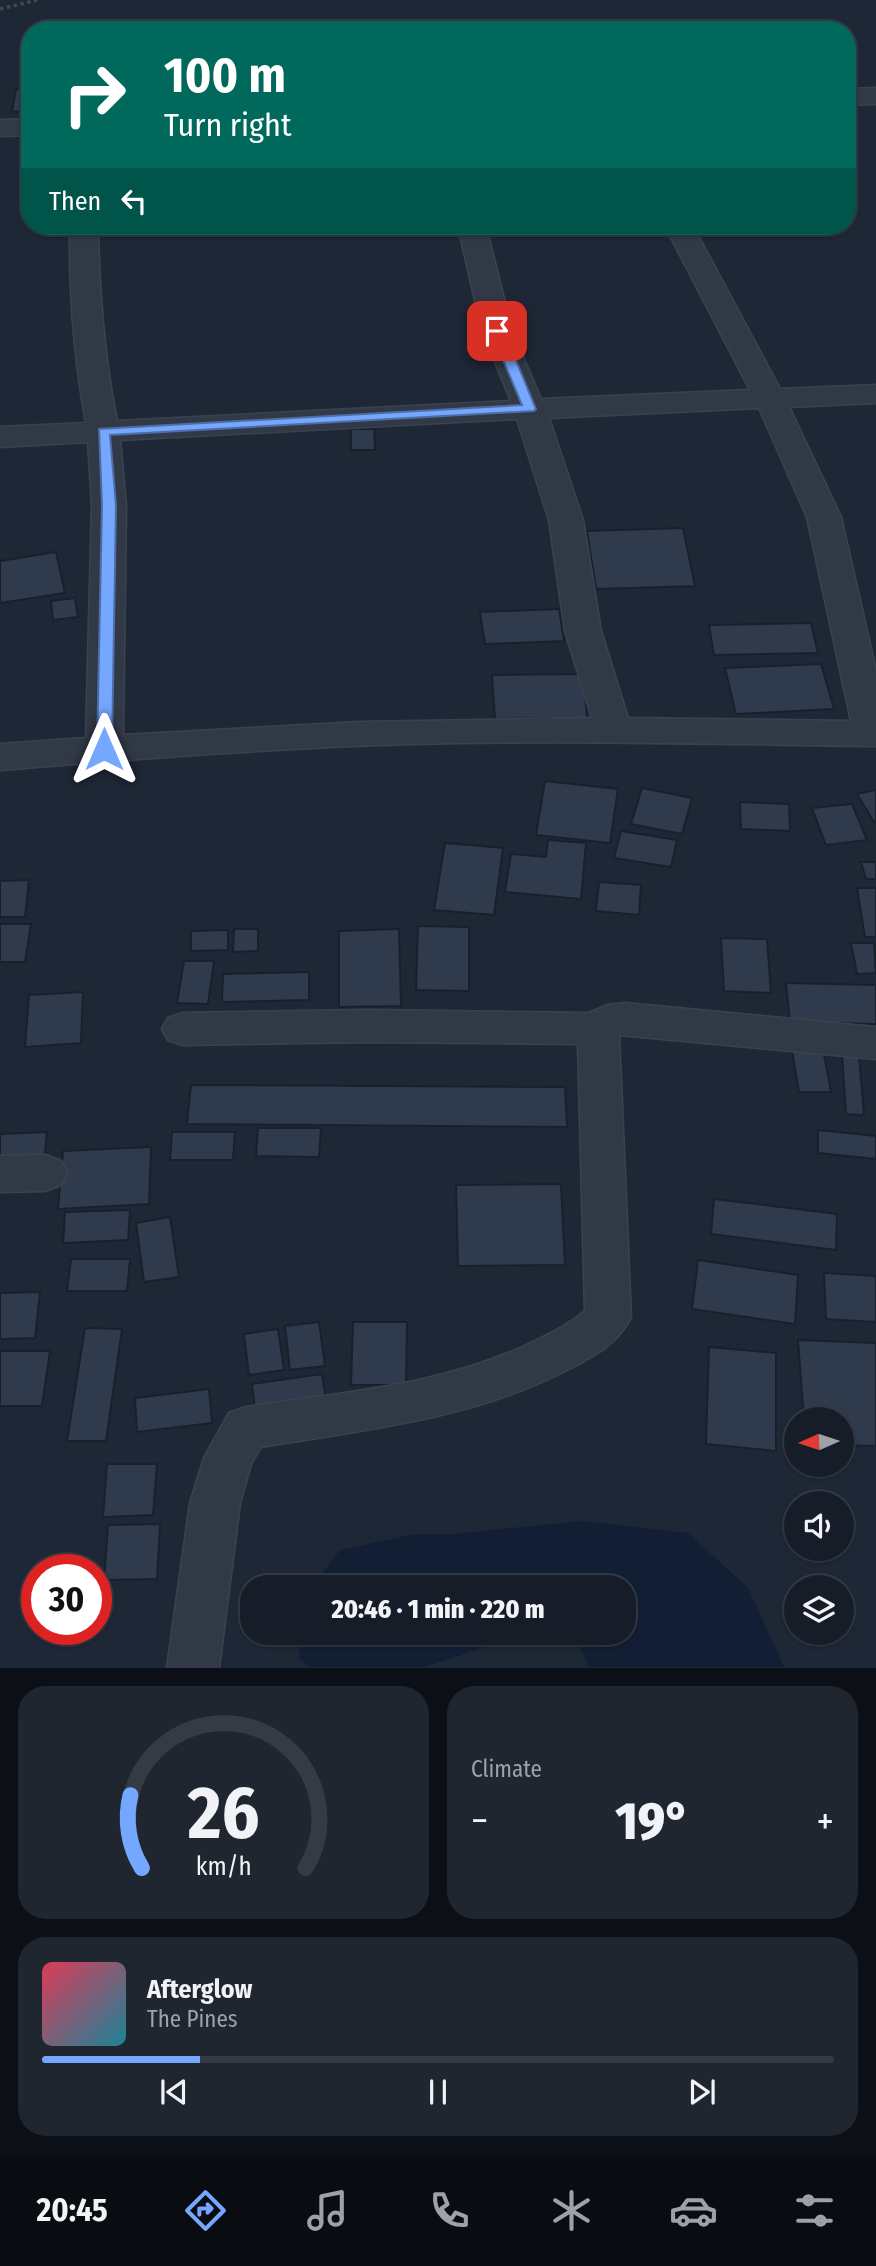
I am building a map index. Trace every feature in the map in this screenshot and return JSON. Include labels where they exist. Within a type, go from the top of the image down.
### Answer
[{"type":"street","points":[[856,97],[876,96]]},
{"type":"street","points":[[0,128],[21,127]]},
{"type":"street","points":[[84,235],[86,309],[92,372],[103,432],[109,505],[104,749]]},
{"type":"street","points":[[474,235],[497,331],[530,409],[566,520],[583,631],[614,731]]},
{"type":"street","points":[[0,757],[189,742],[412,732],[874,734],[824,517],[769,399],[684,235]]},
{"type":"street","points":[[0,437],[876,394]]},
{"type":"street","points":[[183,1029],[369,1026],[598,1029],[608,1021],[625,1019],[876,1043]]},
{"type":"street","points":[[193,1668],[215,1503],[228,1458],[246,1428],[451,1394],[532,1368],[600,1328],[608,1317],[598,1029]]},
{"type":"street","points":[[0,1174],[45,1173]]},
{"type":"path","points":[[0,9],[37,0]]},
{"type":"water","points":[[583,1521],[688,1533],[748,1588],[784,1667],[589,1667],[579,1645],[636,1645],[636,1575],[321,1575],[340,1550],[416,1534],[453,1534]]},
{"type":"water","points":[[300,1645],[491,1645],[424,1667],[310,1667],[299,1658]]},
{"type":"building","points":[[16,89],[21,89],[21,112],[12,112]]},
{"type":"building","points":[[351,429],[374,429],[375,450],[351,450]]},
{"type":"building","points":[[683,528],[695,586],[596,589],[587,531]]},
{"type":"building","points":[[56,552],[65,593],[0,603],[0,561]]},
{"type":"building","points":[[75,598],[78,617],[53,620],[51,601]]},
{"type":"building","points":[[559,609],[564,641],[485,644],[480,612]]},
{"type":"building","points":[[811,623],[818,653],[714,655],[709,625]]},
{"type":"building","points":[[821,664],[834,709],[736,714],[725,668]]},
{"type":"building","points":[[583,674],[587,718],[495,719],[492,675]]},
{"type":"building","points":[[545,781],[618,789],[610,843],[536,835]]},
{"type":"building","points":[[642,788],[692,798],[682,834],[631,824]]},
{"type":"building","points":[[876,790],[876,822],[874,822],[857,794]]},
{"type":"building","points":[[740,802],[789,804],[790,831],[741,829]]},
{"type":"building","points":[[852,804],[867,840],[826,845],[812,808]]},
{"type":"building","points":[[621,831],[677,840],[671,867],[614,858]]},
{"type":"building","points":[[548,840],[586,843],[581,899],[505,892],[511,854],[546,857]]},
{"type":"building","points":[[445,843],[503,848],[494,915],[434,910]]},
{"type":"building","points":[[861,862],[876,862],[876,879],[866,879]]},
{"type":"building","points":[[29,880],[25,917],[0,917],[0,881]]},
{"type":"building","points":[[599,882],[641,885],[639,915],[596,911]]},
{"type":"building","points":[[857,888],[876,888],[876,937],[865,937]]},
{"type":"building","points":[[0,924],[31,924],[25,962],[0,962]]},
{"type":"building","points":[[418,926],[469,927],[469,991],[416,990]]},
{"type":"building","points":[[234,929],[258,929],[258,951],[233,952]]},
{"type":"building","points":[[399,929],[401,1006],[339,1007],[339,931]]},
{"type":"building","points":[[228,930],[228,950],[191,951],[191,931]]},
{"type":"building","points":[[721,938],[767,939],[771,993],[724,991]]},
{"type":"building","points":[[851,943],[874,943],[876,973],[857,974]]},
{"type":"building","points":[[184,961],[214,961],[208,1004],[177,1003]]},
{"type":"building","points":[[309,972],[309,1000],[222,1002],[223,974]]},
{"type":"building","points":[[786,983],[876,985],[876,1024],[790,1022]]},
{"type":"building","points":[[83,992],[81,1043],[25,1047],[29,995]]},
{"type":"building","points":[[823,1049],[831,1092],[799,1092],[792,1050]]},
{"type":"building","points":[[842,1055],[859,1056],[864,1115],[846,1114]]},
{"type":"building","points":[[191,1085],[565,1087],[567,1127],[187,1124]]},
{"type":"building","points":[[258,1128],[321,1128],[319,1157],[256,1156]]},
{"type":"building","points":[[818,1130],[876,1136],[876,1159],[818,1153]]},
{"type":"building","points":[[47,1132],[44,1162],[0,1163],[0,1134]]},
{"type":"building","points":[[172,1132],[235,1132],[233,1160],[170,1160]]},
{"type":"building","points":[[151,1147],[149,1204],[58,1209],[63,1151]]},
{"type":"building","points":[[561,1184],[565,1265],[458,1266],[456,1185]]},
{"type":"building","points":[[714,1199],[837,1214],[836,1250],[711,1234]]},
{"type":"building","points":[[130,1210],[128,1240],[63,1243],[65,1212]]},
{"type":"building","points":[[170,1217],[179,1277],[144,1282],[136,1223]]},
{"type":"building","points":[[71,1259],[130,1259],[127,1291],[67,1291]]},
{"type":"building","points":[[698,1260],[798,1275],[795,1324],[692,1309]]},
{"type":"building","points":[[824,1273],[876,1276],[876,1322],[826,1319]]},
{"type":"building","points":[[40,1292],[35,1338],[0,1339],[0,1293]]},
{"type":"building","points":[[319,1322],[325,1366],[290,1370],[285,1326]]},
{"type":"building","points":[[353,1322],[407,1322],[406,1385],[351,1385]]},
{"type":"building","points":[[85,1328],[122,1329],[106,1441],[67,1441]]},
{"type":"building","points":[[278,1329],[284,1370],[249,1375],[244,1334]]},
{"type":"building","points":[[798,1340],[876,1343],[876,1446],[854,1445],[854,1407],[803,1407]]},
{"type":"building","points":[[709,1347],[776,1353],[776,1451],[706,1444]]},
{"type":"building","points":[[0,1351],[50,1351],[42,1406],[0,1406]]},
{"type":"building","points":[[322,1374],[326,1400],[255,1409],[252,1384]]},
{"type":"building","points":[[209,1389],[212,1423],[137,1432],[135,1398]]},
{"type":"building","points":[[107,1464],[157,1464],[153,1515],[103,1517]]},
{"type":"building","points":[[160,1524],[157,1579],[112,1580],[112,1554],[106,1554],[108,1525]]},
{"type":"route","points":[[104,749],[109,505],[103,432],[530,409],[497,331]]}]
